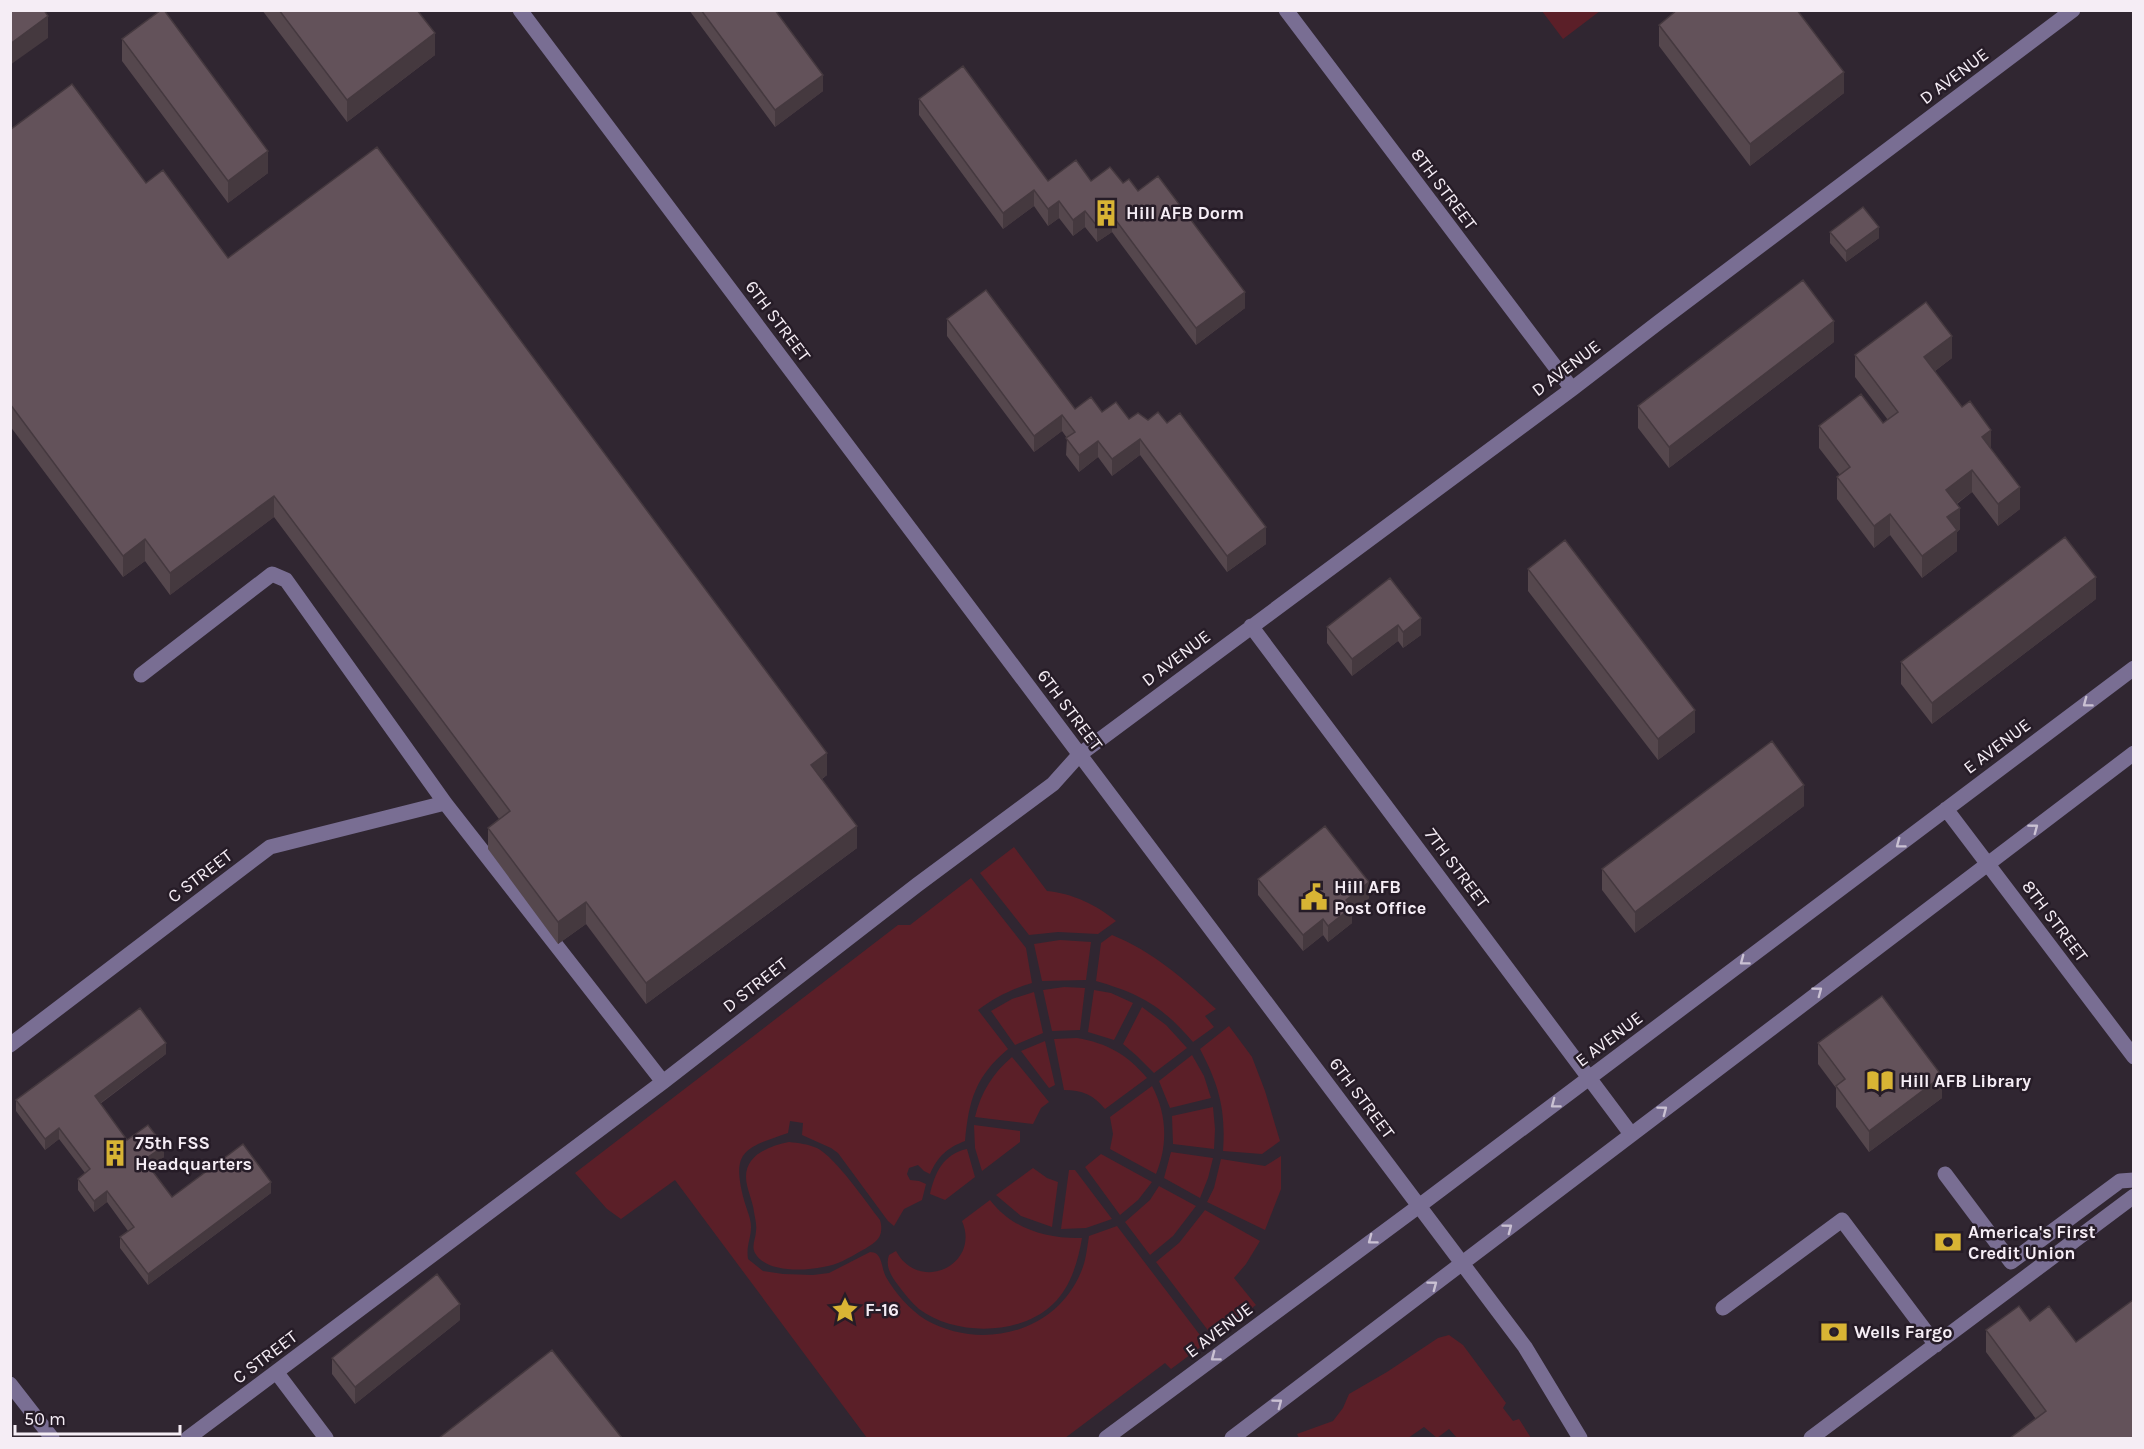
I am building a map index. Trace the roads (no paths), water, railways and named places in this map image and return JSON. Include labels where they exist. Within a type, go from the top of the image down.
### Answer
[{"type":"street","name":"6TH STREET","points":[[520,10],[1525,1347],[1580,1438]]},
{"type":"street","name":"8TH STREET","points":[[1286,10],[1572,389]]},
{"type":"street","name":"D AVENUE","points":[[1079,754],[1572,389],[2073,10]]},
{"type":"street","points":[[141,675],[272,574],[286,580],[444,803],[663,1082]]},
{"type":"street","name":"7TH STREET","points":[[1251,626],[1631,1134]]},
{"type":"street","name":"E AVENUE","points":[[1106,1438],[1419,1206],[2133,668]]},
{"type":"street","points":[[1232,1438],[2133,753]]},
{"type":"street","name":"D STREET","points":[[450,1241],[663,1082],[917,885],[1053,784],[1079,754]]},
{"type":"street","name":"C STREET","points":[[10,1045],[270,847],[444,803]]},
{"type":"street","name":"8TH STREET","points":[[1946,809],[2133,1057]]},
{"type":"street","points":[[1945,1174],[2024,1278]]},
{"type":"street","points":[[2011,1262],[2120,1181],[2133,1180]]},
{"type":"street","points":[[1811,1438],[2133,1196]]},
{"type":"street","points":[[1723,1308],[1842,1220],[1936,1345]]},
{"type":"street","name":"C STREET","points":[[188,1438],[277,1374],[450,1241]]},
{"type":"street","points":[[277,1374],[326,1438]]},
{"type":"street","points":[[10,1384],[52,1438]]},
{"type":"place","name":"Hill AFB Dorm","points":[[1106,213]]},
{"type":"place","name":"Hill AFB Post Office","points":[[1314,897]]},
{"type":"place","name":"Hill AFB Library","points":[[1880,1081]]},
{"type":"place","name":"75th FSS Headquarters","points":[[115,1153]]},
{"type":"place","name":"America's First Credit Union","points":[[1948,1242]]},
{"type":"place","name":"F-16","points":[[845,1310]]},
{"type":"place","name":"Wells Fargo","points":[[1834,1332]]}]
